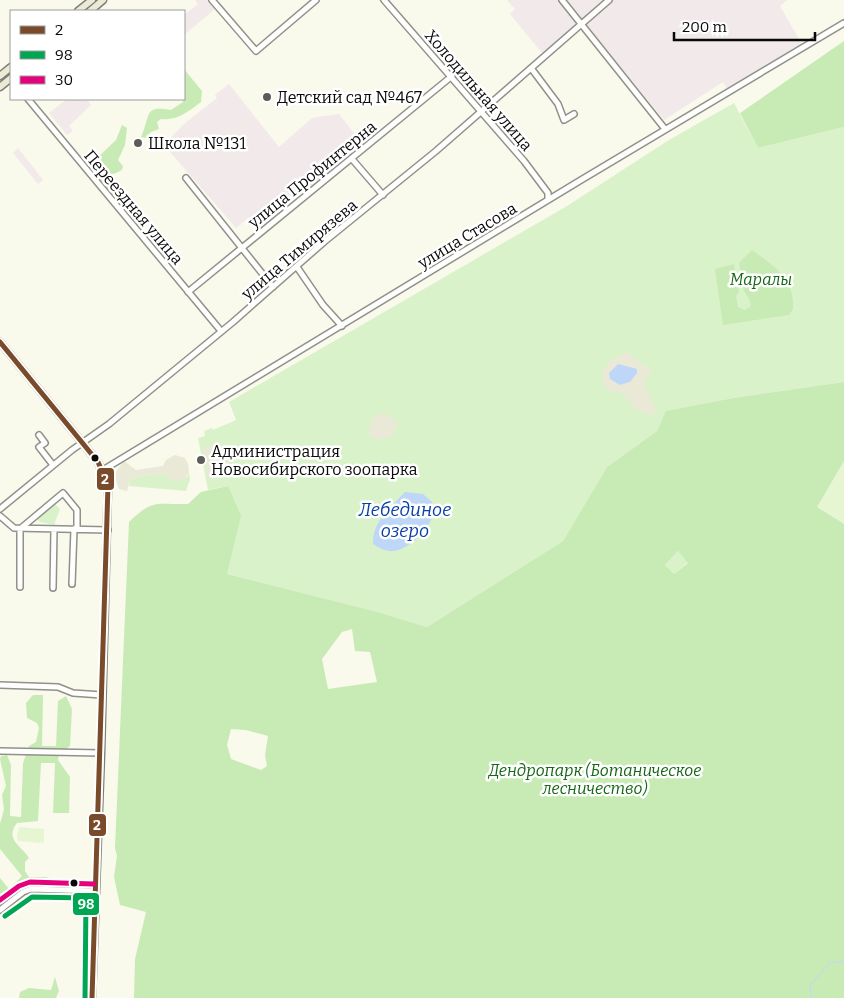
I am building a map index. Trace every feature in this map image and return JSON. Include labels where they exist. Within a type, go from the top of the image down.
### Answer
[{"type":"main road","points":[[79,10],[92,0]]},
{"type":"main road","points":[[91,10],[103,0]]},
{"type":"main road","points":[[0,76],[10,68]]},
{"type":"main road","points":[[0,87],[10,79]]},
{"type":"main road","points":[[0,342],[104,470],[108,486],[92,998]]},
{"type":"street","points":[[212,0],[256,51],[316,0]]},
{"type":"street","name":"Холодильная улица","points":[[384,0],[482,111],[548,192],[548,200]]},
{"type":"street","points":[[562,0],[665,129]]},
{"type":"street","name":"улица Тимирязева","points":[[0,509],[82,442],[109,424],[221,331],[482,111],[609,0]]},
{"type":"street","name":"улица Стасова","points":[[104,470],[665,129],[844,23]]},
{"type":"street","points":[[531,68],[558,104],[564,120],[574,114]]},
{"type":"street","name":"улица Профинтерна","points":[[188,292],[452,76]]},
{"type":"street","name":"Переездная улица","points":[[29,100],[221,331]]},
{"type":"street","points":[[352,159],[383,195]]},
{"type":"street","points":[[186,178],[273,287]]},
{"type":"street","points":[[297,267],[323,305],[342,326]]},
{"type":"street","points":[[39,435],[45,443],[39,448],[53,465]]},
{"type":"street","points":[[20,529],[63,493],[77,510],[72,584]]},
{"type":"street","points":[[0,516],[8,525],[20,529],[108,530]]},
{"type":"street","points":[[20,529],[20,587]]},
{"type":"street","points":[[53,588],[54,529]]},
{"type":"street","points":[[0,685],[58,687],[73,693],[102,695]]},
{"type":"street","points":[[0,751],[101,753]]},
{"type":"street","points":[[0,910],[23,892],[31,890],[94,891]]},
{"type":"shaded area","points":[[195,0],[209,0],[216,8],[185,34],[185,14],[198,4]]},
{"type":"shaded area","points":[[507,0],[606,0],[542,53],[510,14],[515,9]]},
{"type":"shaded area","points":[[612,0],[787,0],[780,6],[803,46],[728,90],[723,82],[664,120],[586,25]]},
{"type":"shaded area","points":[[229,84],[279,147],[312,118],[339,114],[364,146],[316,186],[309,186],[258,226],[249,217],[236,228],[164,145],[184,124],[217,98],[215,95]]},
{"type":"shaded area","points":[[66,100],[87,100],[91,105],[69,126],[73,131],[67,135],[49,113]]},
{"type":"shaded area","points":[[18,148],[43,180],[38,184],[13,153]]},
{"type":"shaded area","points":[[626,352],[652,371],[643,382],[656,410],[651,415],[632,408],[631,402],[618,390],[611,393],[604,385],[601,375],[604,369],[610,361]]},
{"type":"shaded area","points":[[385,413],[398,423],[391,437],[377,440],[368,433],[374,416]]},
{"type":"shaded area","points":[[212,445],[224,449],[229,461],[226,472],[215,478],[208,478],[203,449]]},
{"type":"shaded area","points":[[175,455],[185,458],[188,464],[189,473],[183,480],[172,481],[164,473],[135,477],[130,480],[127,491],[119,489],[114,474],[124,461],[136,470],[163,466],[166,460]]},
{"type":"green space","points":[[844,41],[844,127],[758,148],[740,113]]},
{"type":"green space","points":[[185,70],[202,91],[201,102],[178,117],[161,119],[157,122],[159,129],[151,132],[146,138],[141,137],[149,113],[156,109],[171,110],[185,100]]},
{"type":"green space","name":"Маралы","points":[[734,103],[758,148],[844,127],[844,382],[733,398],[667,411],[657,431],[607,467],[563,541],[427,627],[378,612],[227,574],[228,486],[208,490],[198,438],[205,436],[204,431],[212,428],[213,430],[236,420],[229,402],[567,206],[669,140]]},
{"type":"green space","points":[[122,125],[127,128],[125,145],[118,160],[123,166],[122,170],[114,174],[106,173],[137,203],[141,210],[141,225],[137,225],[95,173],[92,163],[116,140]]},
{"type":"green space","name":"Маралы","points":[[752,250],[782,274],[787,281],[791,289],[793,309],[789,315],[723,325],[715,269],[734,264],[739,292],[736,296],[738,307],[745,310],[751,306],[750,300],[743,288],[739,263]]},
{"type":"green space","name":"Дендропарк (Ботаническое лесничество)","points":[[844,382],[844,998],[134,998],[135,959],[146,912],[120,905],[114,877],[117,856],[115,848],[129,522],[137,514],[150,506],[156,504],[188,504],[201,492],[228,486],[241,516],[227,574],[378,612],[427,627],[563,541],[607,467],[657,431],[666,411],[733,398]],"holes":[[[678,551],[688,563],[674,574],[665,565]],[[352,629],[355,651],[370,652],[377,682],[328,689],[322,659],[342,632]],[[231,729],[246,730],[268,736],[265,755],[267,766],[261,770],[231,759],[227,745]]]},
{"type":"green space","points":[[844,461],[844,524],[817,507]]},
{"type":"green space","points":[[164,473],[187,477],[189,473],[190,479],[186,491],[129,486],[130,480],[135,477]]},
{"type":"green space","points":[[55,504],[60,509],[54,525],[40,522],[37,519]]},
{"type":"green space","points":[[678,551],[688,562],[674,574],[665,565]]},
{"type":"green space","points":[[33,695],[43,695],[42,746],[56,746],[58,701],[66,696],[72,709],[70,746],[59,755],[58,760],[70,777],[69,813],[53,813],[55,763],[41,763],[38,821],[17,823],[12,834],[29,858],[25,862],[25,871],[29,877],[46,877],[64,882],[65,887],[30,888],[0,908],[0,878],[9,889],[22,876],[0,849],[0,824],[4,809],[2,795],[6,786],[0,759],[1,756],[7,755],[11,765],[10,816],[21,817],[23,763],[29,746],[36,742],[39,728],[37,723],[27,718],[26,703]]},
{"type":"green space","points":[[19,827],[44,829],[44,842],[18,841]]},
{"type":"green space","points":[[55,977],[59,991],[56,998],[19,998],[20,992],[29,988],[51,990]]},
{"type":"water","points":[[618,364],[637,369],[637,373],[630,382],[620,385],[610,379],[609,373]]},
{"type":"water","name":"Лебединое озеро","points":[[405,492],[423,494],[432,502],[432,518],[422,534],[406,547],[400,550],[388,551],[373,544],[375,529],[383,516]]},
{"type":"waterway","points":[[812,998],[810,985],[830,963],[844,961]]},
{"type":"transit line","name":"2","points":[[0,342],[98,462],[108,485],[92,998]]},
{"type":"transit line","name":"30","points":[[0,900],[19,886],[30,882],[94,884]]},
{"type":"transit line","name":"98","points":[[5,916],[32,897],[86,898],[85,998]]},
{"type":"place","name":"Детский сад №467","points":[[267,97]]},
{"type":"place","name":"Школа №131","points":[[138,143]]},
{"type":"place","name":"Администрация Новосибирского зоопарка","points":[[201,460]]}]
